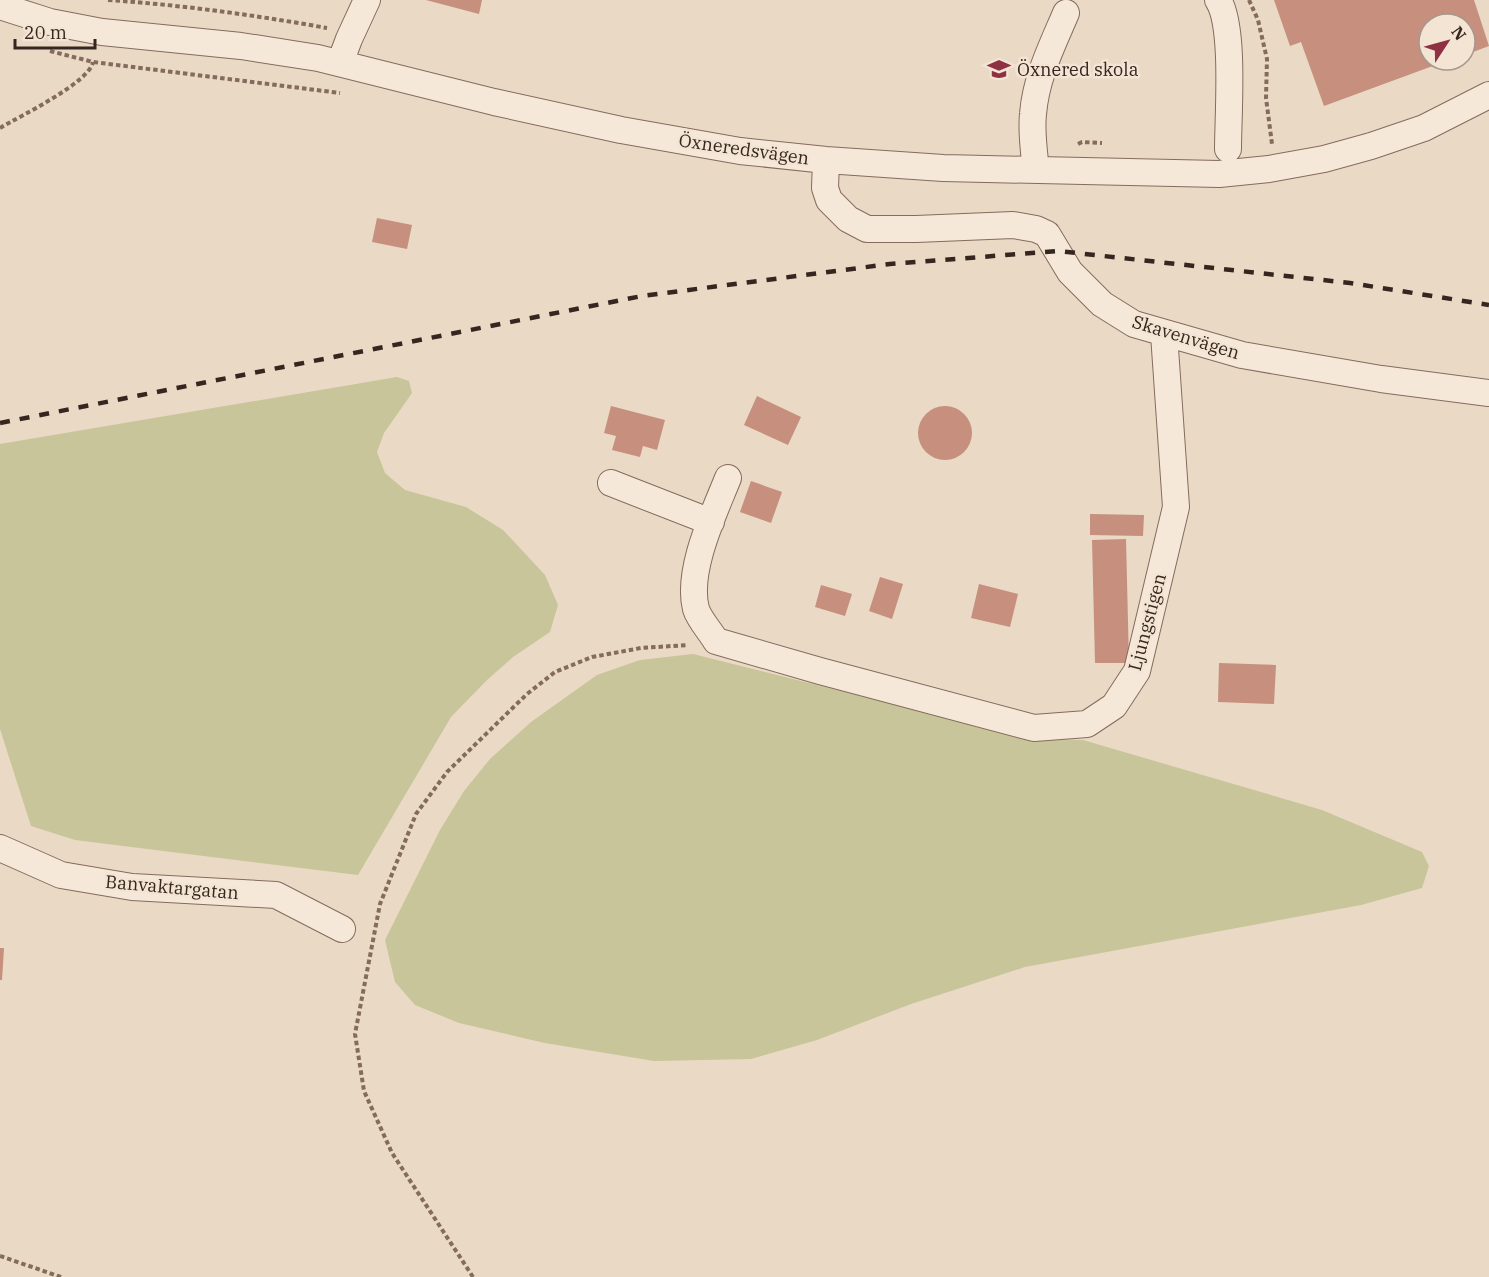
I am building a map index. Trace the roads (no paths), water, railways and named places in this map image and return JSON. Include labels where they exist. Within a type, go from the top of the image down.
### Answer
[{"type":"street","points":[[340,63],[367,0]]},
{"type":"street","points":[[1218,0],[1224,10],[1227,38],[1228,149]]},
{"type":"street","name":"Öxneredsvägen","points":[[0,6],[50,21],[106,32],[241,46],[318,58],[434,88],[621,130],[740,151],[943,168],[1219,174],[1269,169],[1324,159],[1371,146],[1424,128],[1489,95]]},
{"type":"street","points":[[1036,170],[1033,116],[1036,92],[1042,69],[1066,13]]},
{"type":"street","name":"Skavenvägen","points":[[826,160],[825,188],[828,200],[848,219],[867,229],[1013,225],[1036,229],[1047,234],[1070,272],[1102,304],[1134,324],[1254,357],[1381,379],[1489,393]]},
{"type":"street","name":"Ljungstigen","points":[[711,522],[702,544],[696,571],[696,609],[716,641],[1034,728],[1087,724],[1114,706],[1137,671],[1176,507],[1164,334]]},
{"type":"street","points":[[611,483],[711,522],[728,478]]},
{"type":"street","name":"Banvaktargatan","points":[[0,848],[61,875],[132,887],[276,895],[342,929]]},
{"type":"railway","points":[[0,423],[642,296],[890,264],[1058,251],[1350,283],[1489,305]]},
{"type":"place","name":"Öxnered skola","points":[[999,69]]}]
